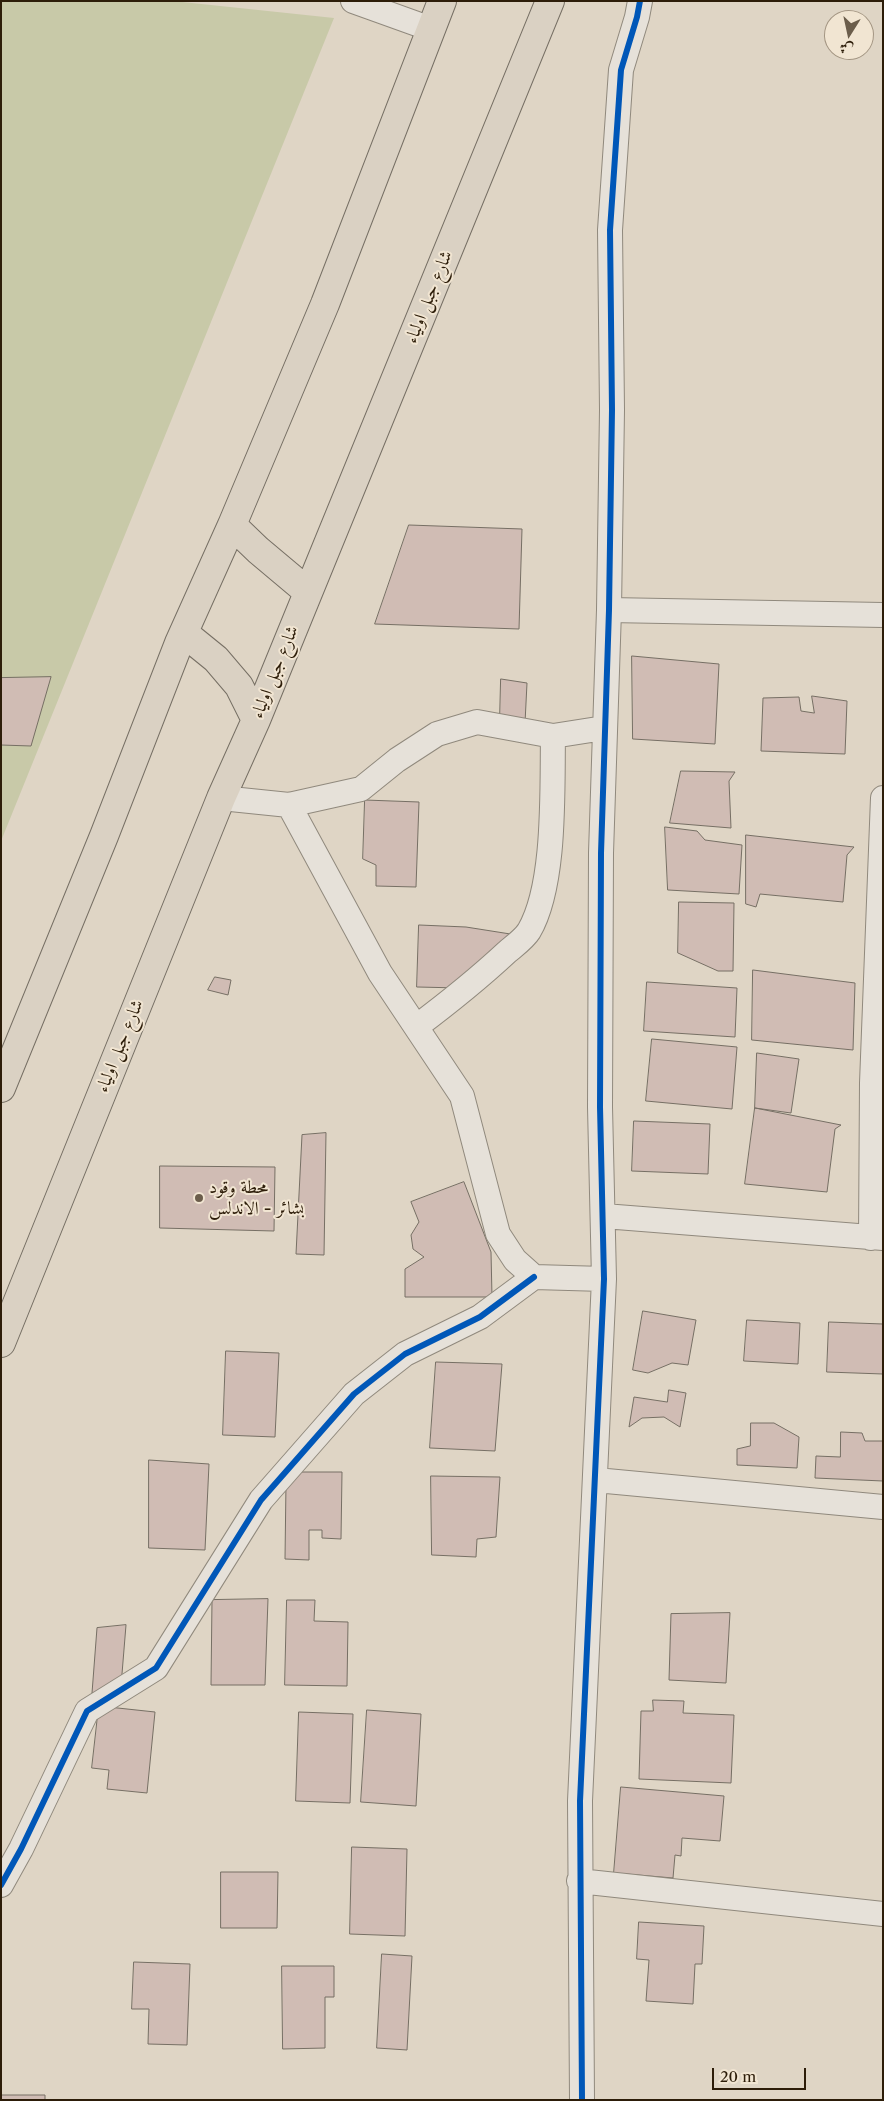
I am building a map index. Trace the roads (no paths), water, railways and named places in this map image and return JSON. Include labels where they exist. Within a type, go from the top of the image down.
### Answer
[{"type":"highway","points":[[1,1088],[104,836],[184,633],[232,525],[325,304],[442,1]]},
{"type":"highway","name":"شارع جبل اولياء","points":[[1,1343],[221,798],[256,720],[550,1]]},
{"type":"highway","points":[[232,525],[258,550],[308,592]]},
{"type":"highway","points":[[184,633],[216,659],[239,686],[256,720]]},
{"type":"street","points":[[353,1],[431,29]]},
{"type":"street","points":[[582,2100],[579,1881],[580,1801],[604,1279],[600,1107],[604,728],[609,610],[612,410],[610,230],[621,70],[640,1]]},
{"type":"street","points":[[609,610],[883,615]]},
{"type":"street","points":[[221,798],[289,805],[361,789],[397,760],[437,734],[477,722],[553,736],[604,728]]},
{"type":"street","points":[[416,1027],[473,984],[528,932],[542,897],[548,863],[553,736]]},
{"type":"street","points":[[604,1216],[877,1238],[877,1083],[883,798]]},
{"type":"street","points":[[289,805],[380,973],[462,1096],[498,1234],[515,1260],[534,1277]]},
{"type":"street","points":[[1,1885],[21,1849],[87,1711],[156,1668],[261,1500],[354,1394],[405,1354],[480,1317],[534,1277],[604,1279]]},
{"type":"street","points":[[596,1480],[883,1507]]},
{"type":"street","points":[[579,1881],[883,1914]]},
{"type":"place","name":"محطة وقود بشائر - الاندلس","points":[[199,1198]]}]
